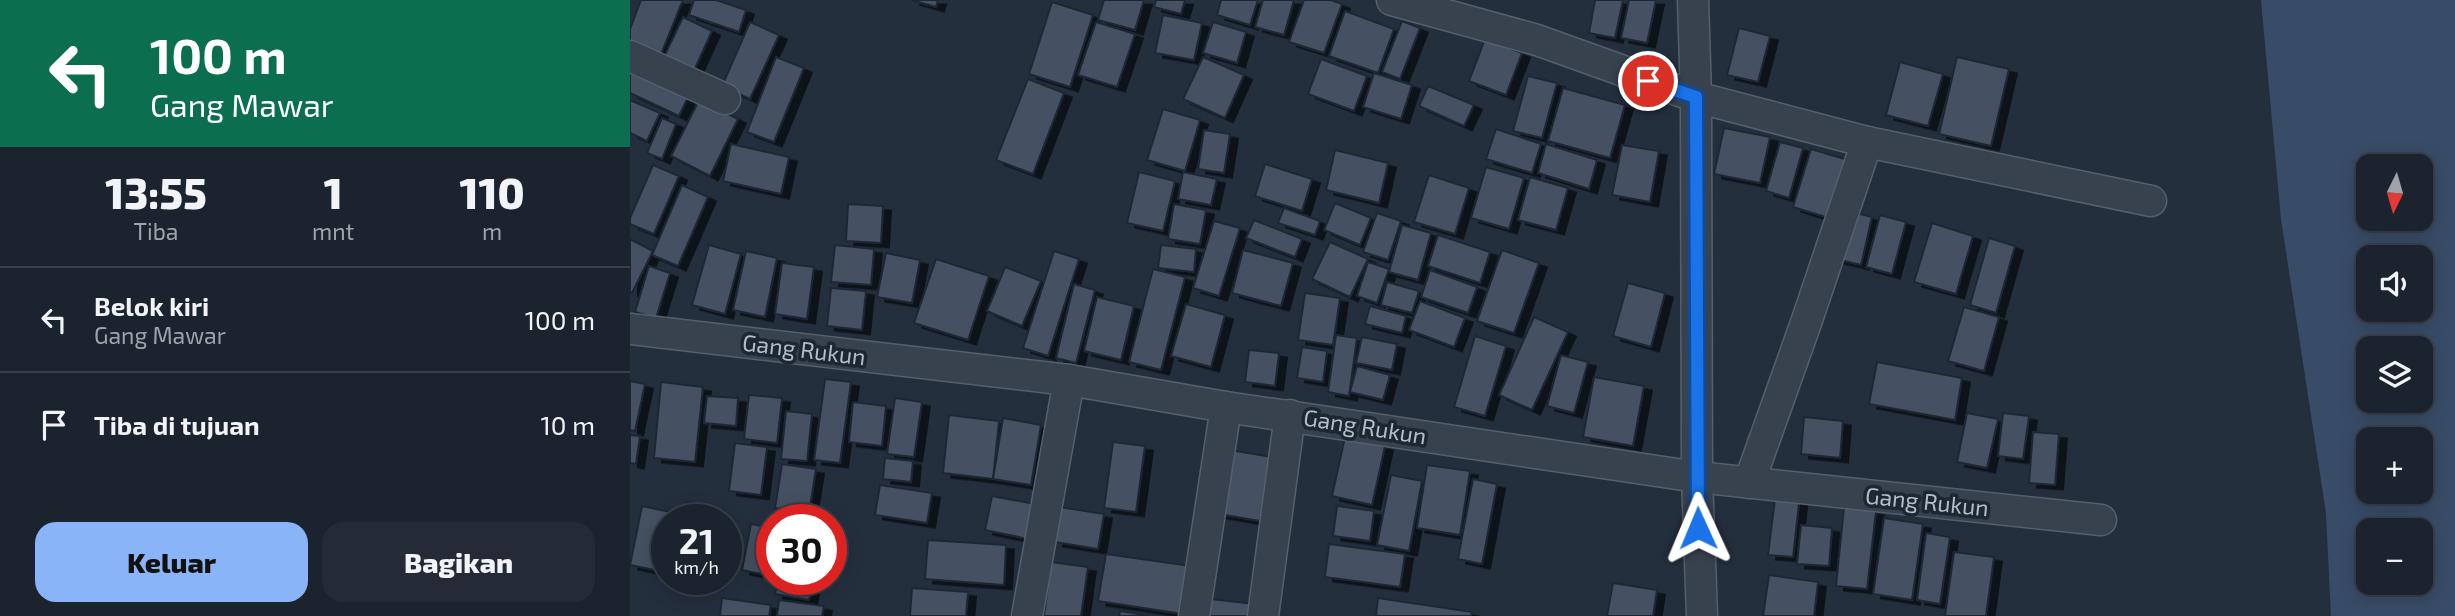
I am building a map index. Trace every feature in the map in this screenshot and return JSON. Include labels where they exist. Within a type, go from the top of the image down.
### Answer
[{"type":"street","points":[[1392,0],[1537,40],[1696,97],[1867,142],[2151,201]]},
{"type":"street","points":[[1693,0],[1700,612]]},
{"type":"street","points":[[630,56],[725,99]]},
{"type":"street","points":[[1749,483],[1867,142]]},
{"type":"street","name":"Gang Rukun","points":[[630,329],[1069,380],[1227,407],[1697,477],[2101,520]]},
{"type":"street","points":[[1027,616],[1069,380]]},
{"type":"street","points":[[1194,616],[1227,407]]},
{"type":"street","points":[[1263,616],[1290,415]]},
{"type":"water","points":[[2261,0],[2455,0],[2455,616],[2331,616],[2326,513],[2281,219]]},
{"type":"building","points":[[641,0],[683,0],[659,59],[630,48],[630,29]]},
{"type":"building","points":[[694,0],[716,0],[746,10],[739,32],[689,15]]},
{"type":"building","points":[[911,0],[938,0],[936,7]]},
{"type":"building","points":[[1104,0],[1144,0],[1135,30],[1098,20]]},
{"type":"building","points":[[1156,0],[1185,0],[1181,14],[1154,7]]},
{"type":"building","points":[[1221,0],[1258,0],[1250,25],[1217,15]]},
{"type":"building","points":[[1263,0],[1294,0],[1284,35],[1255,27]]},
{"type":"building","points":[[1304,0],[1331,0],[1342,4],[1324,53],[1289,42]]},
{"type":"building","points":[[1595,0],[1623,0],[1615,38],[1589,33]]},
{"type":"building","points":[[1629,0],[1656,0],[1647,43],[1621,38]]},
{"type":"building","points":[[1052,2],[1093,15],[1070,87],[1029,74]]},
{"type":"building","points":[[1345,11],[1394,29],[1378,73],[1329,56]]},
{"type":"building","points":[[1163,15],[1202,23],[1194,60],[1155,53]]},
{"type":"building","points":[[683,17],[712,31],[692,75],[662,61]]},
{"type":"building","points":[[1402,21],[1420,28],[1400,79],[1382,72]]},
{"type":"building","points":[[750,22],[779,35],[750,99],[722,86]]},
{"type":"building","points":[[1096,22],[1135,34],[1117,87],[1078,75]]},
{"type":"building","points":[[1213,22],[1246,32],[1237,63],[1203,53]]},
{"type":"building","points":[[1739,28],[1770,36],[1758,82],[1727,75]]},
{"type":"building","points":[[1485,39],[1522,53],[1506,95],[1469,81]]},
{"type":"building","points":[[776,57],[804,68],[774,142],[747,132]]},
{"type":"building","points":[[1203,57],[1244,75],[1225,118],[1183,99]]},
{"type":"building","points":[[1957,57],[2009,69],[1991,146],[1939,134]]},
{"type":"building","points":[[1321,59],[1367,76],[1354,111],[1308,94]]},
{"type":"building","points":[[1900,62],[1943,74],[1928,126],[1886,115]]},
{"type":"building","points":[[630,67],[691,91],[679,116],[630,93]]},
{"type":"building","points":[[1374,73],[1412,85],[1401,119],[1363,107]]},
{"type":"building","points":[[1528,76],[1557,83],[1542,138],[1513,131]]},
{"type":"building","points":[[1028,79],[1064,93],[1033,174],[996,160]]},
{"type":"building","points":[[1428,86],[1474,105],[1464,126],[1419,106]]},
{"type":"building","points":[[1563,88],[1625,105],[1610,158],[1548,141]]},
{"type":"building","points":[[630,100],[660,113],[647,141],[630,133]]},
{"type":"building","points":[[699,100],[738,119],[710,176],[671,156]]},
{"type":"building","points":[[1163,109],[1200,120],[1185,171],[1147,160]]},
{"type":"building","points":[[662,118],[676,124],[662,159],[647,153]]},
{"type":"building","points":[[1724,128],[1770,137],[1760,183],[1714,174]]},
{"type":"building","points":[[1496,129],[1541,144],[1532,173],[1486,159]]},
{"type":"building","points":[[1204,130],[1230,134],[1224,173],[1198,169]]},
{"type":"building","points":[[1780,142],[1803,148],[1789,198],[1766,191]]},
{"type":"building","points":[[731,144],[789,157],[781,194],[723,181]]},
{"type":"building","points":[[1546,144],[1597,160],[1589,189],[1538,173]]},
{"type":"building","points":[[1622,145],[1659,151],[1650,202],[1612,195]]},
{"type":"building","points":[[1811,149],[1848,160],[1829,218],[1793,207]]},
{"type":"building","points":[[1335,150],[1388,163],[1379,203],[1326,190]]},
{"type":"building","points":[[1265,164],[1312,179],[1302,211],[1255,196]]},
{"type":"building","points":[[653,165],[679,176],[654,234],[630,224],[630,218]]},
{"type":"building","points":[[1486,167],[1524,178],[1509,229],[1471,218]]},
{"type":"building","points":[[1139,172],[1175,181],[1163,231],[1127,223]]},
{"type":"building","points":[[1183,172],[1217,179],[1211,205],[1178,199]]},
{"type":"building","points":[[1429,175],[1469,188],[1455,234],[1414,222]]},
{"type":"building","points":[[1530,177],[1568,188],[1556,230],[1518,220]]},
{"type":"building","points":[[682,185],[708,197],[678,266],[652,255]]},
{"type":"building","points":[[1335,203],[1371,218],[1360,245],[1324,230]]},
{"type":"building","points":[[848,204],[883,206],[881,243],[846,241]]},
{"type":"building","points":[[1174,204],[1206,210],[1200,244],[1168,239]]},
{"type":"building","points":[[1284,208],[1320,221],[1315,235],[1278,223]]},
{"type":"building","points":[[1848,211],[1872,217],[1861,265],[1836,259]]},
{"type":"building","points":[[1377,213],[1401,221],[1388,260],[1363,252]]},
{"type":"building","points":[[1880,215],[1906,222],[1892,274],[1866,267]]},
{"type":"building","points":[[1254,220],[1302,239],[1295,257],[1246,238]]},
{"type":"building","points":[[1214,221],[1240,228],[1219,296],[1193,288]]},
{"type":"building","points":[[1932,223],[1973,236],[1956,294],[1914,282]]},
{"type":"building","points":[[1402,225],[1431,233],[1418,280],[1389,272]]},
{"type":"building","points":[[1438,235],[1490,252],[1480,283],[1428,266]]},
{"type":"building","points":[[1989,238],[2015,246],[1996,313],[1970,305]]},
{"type":"building","points":[[630,239],[653,251],[632,293],[630,292]]},
{"type":"building","points":[[1330,242],[1368,259],[1350,297],[1312,279]]},
{"type":"building","points":[[709,245],[741,254],[725,314],[692,305]]},
{"type":"building","points":[[835,245],[874,249],[871,285],[831,282]]},
{"type":"building","points":[[1161,245],[1196,249],[1194,272],[1158,268]]},
{"type":"building","points":[[1243,250],[1293,263],[1281,306],[1232,293]]},
{"type":"building","points":[[1502,250],[1539,263],[1514,333],[1477,321]]},
{"type":"building","points":[[746,251],[777,258],[765,317],[733,310]]},
{"type":"building","points":[[1054,251],[1079,259],[1048,356],[1023,348]]},
{"type":"building","points":[[886,253],[920,260],[912,303],[877,297]]},
{"type":"building","points":[[936,259],[989,276],[968,340],[914,323]]},
{"type":"building","points":[[1368,262],[1389,269],[1377,303],[1357,296]]},
{"type":"building","points":[[782,263],[814,267],[807,319],[775,314]]},
{"type":"building","points":[[649,266],[670,273],[656,318],[635,312]]},
{"type":"building","points":[[1005,267],[1041,281],[1022,326],[987,311]]},
{"type":"building","points":[[1153,269],[1185,277],[1161,370],[1129,362]]},
{"type":"building","points":[[1430,270],[1477,287],[1468,313],[1421,297]]},
{"type":"building","points":[[1387,282],[1419,291],[1412,313],[1381,305]]},
{"type":"building","points":[[1628,283],[1665,293],[1651,347],[1613,336]]},
{"type":"building","points":[[1074,284],[1095,290],[1076,363],[1056,358]]},
{"type":"building","points":[[831,288],[866,291],[862,330],[827,326]]},
{"type":"building","points":[[1305,293],[1340,298],[1333,345],[1298,340]]},
{"type":"building","points":[[1097,297],[1134,306],[1121,360],[1084,351]]},
{"type":"building","points":[[1420,301],[1465,318],[1454,347],[1409,330]]},
{"type":"building","points":[[1186,304],[1225,315],[1211,367],[1171,356]]},
{"type":"building","points":[[1370,306],[1406,316],[1402,333],[1365,324]]},
{"type":"building","points":[[1964,307],[1999,317],[1984,371],[1948,361]]},
{"type":"building","points":[[1534,317],[1568,332],[1532,410],[1499,395]]},
{"type":"building","points":[[1336,335],[1357,338],[1349,396],[1328,392]]},
{"type":"building","points":[[1475,336],[1506,346],[1485,416],[1454,407]]},
{"type":"building","points":[[1362,337],[1397,344],[1392,370],[1356,363]]},
{"type":"building","points":[[1302,347],[1327,351],[1323,382],[1297,378]]},
{"type":"building","points":[[1249,350],[1279,353],[1275,386],[1245,382]]},
{"type":"building","points":[[1561,355],[1588,362],[1574,413],[1547,406]]},
{"type":"building","points":[[1877,362],[1962,378],[1955,420],[1869,404]]},
{"type":"building","points":[[1357,366],[1390,375],[1383,400],[1350,392]]},
{"type":"building","points":[[1594,377],[1644,386],[1633,446],[1583,437]]},
{"type":"building","points":[[825,379],[851,382],[840,463],[814,460]]},
{"type":"building","points":[[630,381],[645,384],[635,431],[630,430]]},
{"type":"building","points":[[661,382],[703,387],[695,462],[654,458]]},
{"type":"building","points":[[749,395],[782,398],[777,443],[744,439]]},
{"type":"building","points":[[707,396],[738,398],[736,426],[704,423]]},
{"type":"building","points":[[895,398],[922,402],[914,457],[887,454]]},
{"type":"building","points":[[853,402],[886,406],[882,446],[849,442]]},
{"type":"building","points":[[786,411],[812,414],[807,461],[781,459]]},
{"type":"building","points":[[1967,413],[1998,419],[1987,468],[1957,462]]},
{"type":"building","points":[[2003,413],[2029,416],[2023,459],[1998,456]]},
{"type":"building","points":[[949,415],[999,421],[993,479],[943,473]]},
{"type":"building","points":[[1804,417],[1843,421],[1840,458],[1801,454]]},
{"type":"building","points":[[1003,418],[1041,425],[1031,485],[993,479]]},
{"type":"building","points":[[2033,432],[2059,434],[2055,485],[2029,483]]},
{"type":"building","points":[[630,435],[640,436],[636,464],[630,463]]},
{"type":"building","points":[[1345,437],[1385,446],[1372,505],[1332,496]]},
{"type":"building","points":[[1113,442],[1145,446],[1136,512],[1104,508]]},
{"type":"building","points":[[735,443],[767,447],[761,495],[729,491]]},
{"type":"building","points":[[1230,450],[1272,457],[1260,521],[1219,514]]},
{"type":"building","points":[[885,458],[913,461],[911,482],[883,479]]},
{"type":"building","points":[[782,464],[816,469],[810,504],[776,504]]},
{"type":"building","points":[[1427,465],[1470,471],[1460,535],[1417,528]]},
{"type":"building","points":[[1391,475],[1422,481],[1409,551],[1377,545]]},
{"type":"building","points":[[1473,479],[1497,484],[1482,564],[1458,559]]},
{"type":"building","points":[[880,485],[932,493],[927,523],[875,515]]},
{"type":"building","points":[[1776,491],[1800,494],[1793,557],[1768,555]]},
{"type":"building","points":[[992,496],[1040,505],[1033,540],[985,530]]},
{"type":"building","points":[[642,506],[651,508],[651,569],[630,565]]},
{"type":"building","points":[[1337,506],[1374,511],[1370,541],[1333,536]]},
{"type":"building","points":[[1060,507],[1104,514],[1098,549],[1055,542]]},
{"type":"building","points":[[1844,507],[1876,511],[1867,589],[1836,586]]},
{"type":"building","points":[[1884,518],[1923,524],[1912,600],[1873,594]]},
{"type":"building","points":[[751,524],[756,525],[756,573],[742,570]]},
{"type":"building","points":[[1801,525],[1832,528],[1829,566],[1797,564]]},
{"type":"building","points":[[1926,533],[1950,537],[1940,604],[1917,600]]},
{"type":"building","points":[[928,540],[1006,545],[1004,585],[925,579]]},
{"type":"building","points":[[1329,544],[1405,554],[1400,587],[1325,577]]},
{"type":"building","points":[[1954,552],[1994,557],[1986,616],[1945,616]]},
{"type":"building","points":[[1106,554],[1191,566],[1183,614],[1098,601]]},
{"type":"building","points":[[1051,562],[1088,567],[1081,616],[1044,616]]},
{"type":"building","points":[[1769,575],[1818,582],[1814,616],[1763,616]]},
{"type":"building","points":[[1613,583],[1657,590],[1653,616],[1607,616]]},
{"type":"building","points":[[912,588],[968,592],[966,616],[910,616]]},
{"type":"building","points":[[781,595],[810,595],[809,600]]},
{"type":"building","points":[[722,598],[771,605],[769,616],[720,616]]},
{"type":"building","points":[[1202,598],[1255,604],[1253,616],[1200,616]]},
{"type":"building","points":[[1378,598],[1472,612],[1471,616],[1376,616]]},
{"type":"building","points":[[779,600],[824,606],[822,616],[777,616]]},
{"type":"building","points":[[1120,611],[1150,616],[1119,616]]},
{"type":"route","points":[[1648,81],[1696,97],[1698,528]]}]
